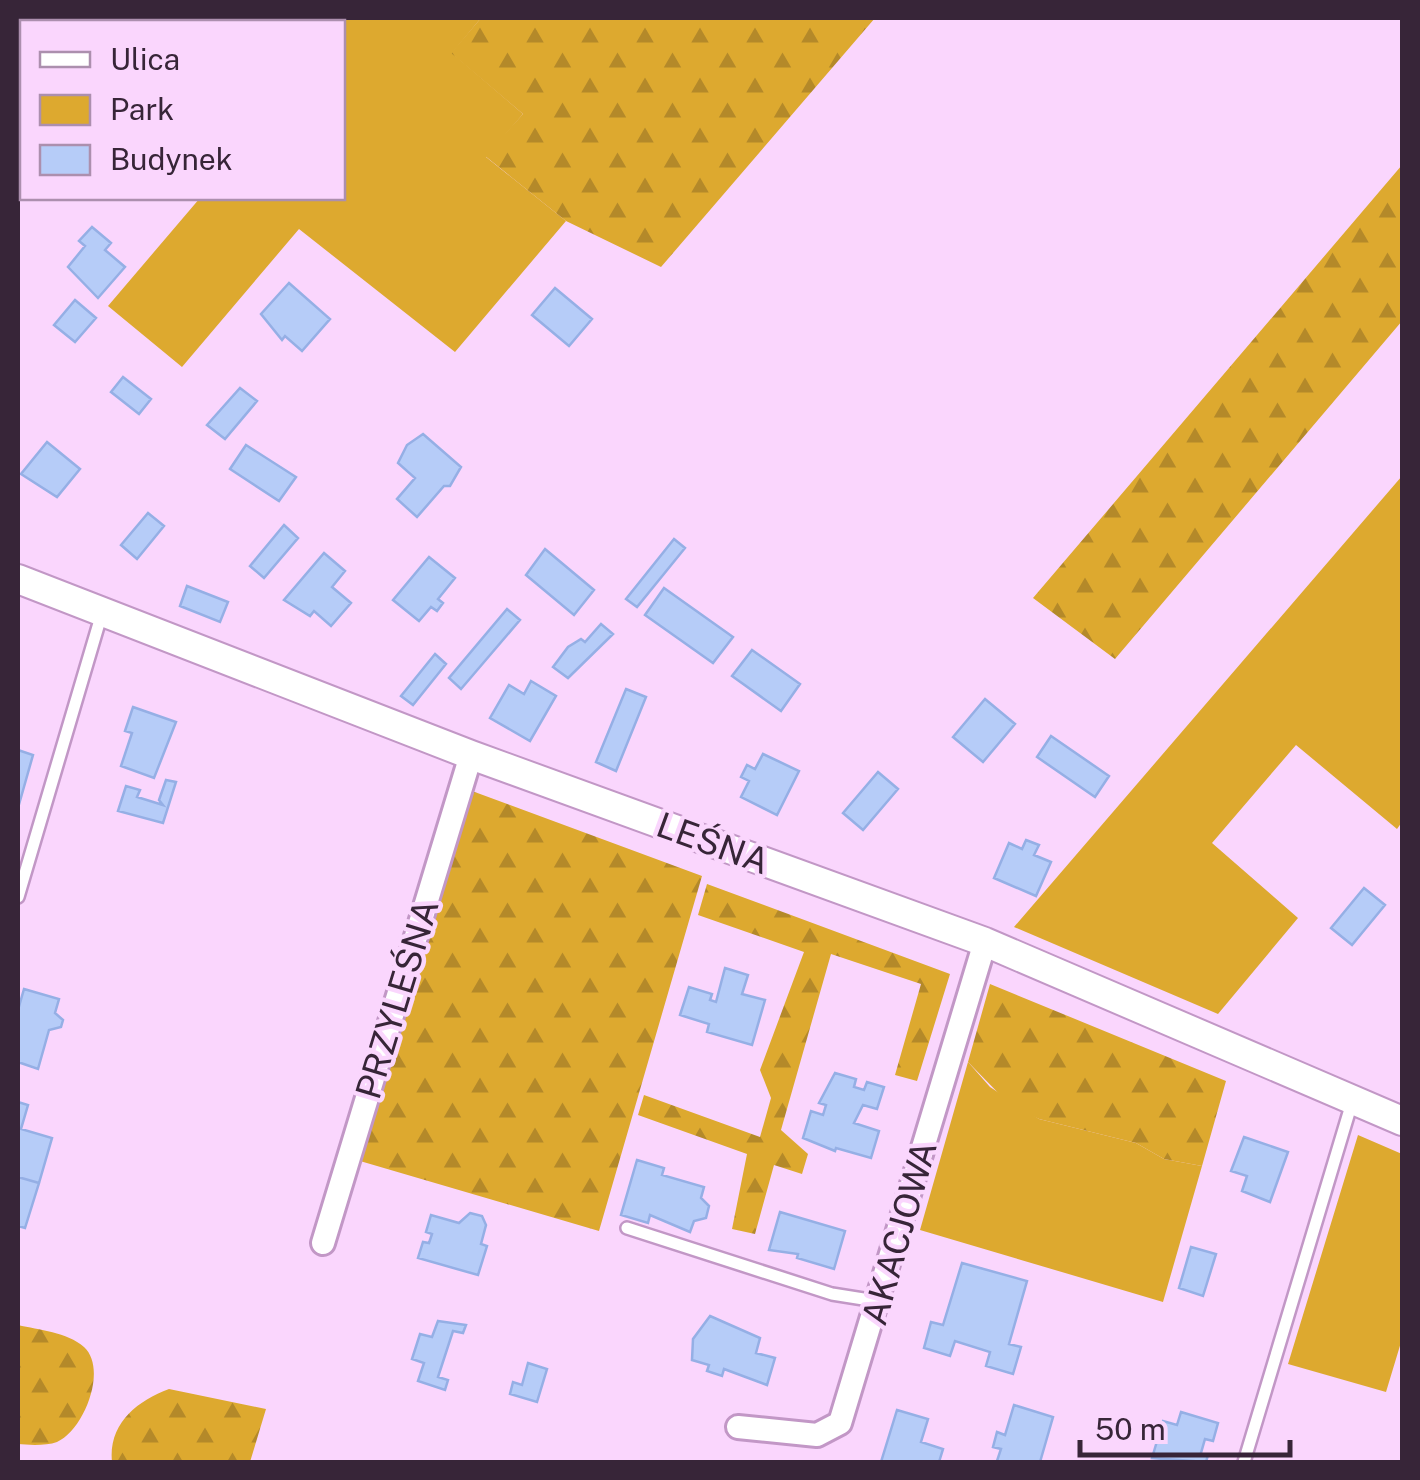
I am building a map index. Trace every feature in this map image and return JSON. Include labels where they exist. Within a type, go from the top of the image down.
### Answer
[{"type":"street","name":"LEŚNA","points":[[18,580],[471,755],[985,942],[1402,1121]]},
{"type":"street","name":"PRZYLEŚNA","points":[[323,1243],[471,755]]},
{"type":"street","name":"AKACJOWA","points":[[738,1427],[818,1434],[840,1423],[985,942]]},
{"type":"lane","points":[[18,897],[102,612]]},
{"type":"lane","points":[[1244,1462],[1353,1099]]},
{"type":"lane","points":[[626,1228],[832,1294],[878,1301]]},
{"type":"green space","points":[[263,18],[481,18],[452,53],[523,114],[486,157],[566,221],[455,352],[299,229],[182,367],[108,306],[198,200],[345,200],[345,20]]},
{"type":"green space","points":[[481,18],[875,18],[661,267],[566,221],[485,156],[523,114],[451,53]]},
{"type":"green space","points":[[1402,165],[1402,321],[1115,659],[1033,598]]},
{"type":"green space","points":[[1402,476],[1402,822],[1397,829],[1296,745],[1212,843],[1298,918],[1218,1014],[1014,927]]},
{"type":"green space","points":[[472,791],[702,876],[599,1231],[360,1161]]},
{"type":"green space","points":[[707,884],[950,974],[917,1081],[895,1075],[921,984],[831,954],[781,1130],[808,1154],[802,1174],[774,1165],[755,1234],[732,1229],[747,1154],[638,1115],[644,1095],[760,1137],[771,1098],[760,1070],[804,952],[698,915]]},
{"type":"green space","points":[[990,984],[1226,1081],[1202,1166],[1164,1159],[1136,1143],[1039,1119],[1010,1105],[968,1062]]},
{"type":"green space","points":[[968,1062],[990,1087],[1039,1119],[1136,1143],[1164,1159],[1202,1166],[1163,1302],[920,1230]]},
{"type":"green space","points":[[1358,1135],[1402,1154],[1402,1339],[1386,1392],[1288,1364]]},
{"type":"green space","points":[[18,1325],[69,1338],[91,1357],[94,1369],[90,1398],[76,1425],[57,1442],[18,1444]]},
{"type":"green space","points":[[169,1389],[266,1409],[250,1462],[112,1462],[115,1437],[127,1416],[146,1400]]},
{"type":"building","points":[[92,227],[111,243],[105,250],[125,267],[98,298],[68,267],[85,246],[79,241]]},
{"type":"building","points":[[289,283],[330,319],[302,351],[285,336],[282,340],[261,314]]},
{"type":"building","points":[[555,288],[592,319],[569,346],[532,315]]},
{"type":"building","points":[[75,300],[96,318],[75,342],[54,325]]},
{"type":"building","points":[[123,377],[151,399],[139,414],[111,392]]},
{"type":"building","points":[[240,388],[257,401],[225,439],[207,425]]},
{"type":"building","points":[[423,434],[461,467],[450,486],[444,486],[417,517],[397,499],[415,478],[398,463],[407,445]]},
{"type":"building","points":[[47,442],[80,469],[57,497],[21,474]]},
{"type":"building","points":[[246,445],[296,477],[279,501],[230,469]]},
{"type":"building","points":[[148,513],[164,526],[137,559],[121,545]]},
{"type":"building","points":[[284,525],[298,538],[264,578],[250,566]]},
{"type":"building","points":[[674,539],[685,548],[637,607],[626,599]]},
{"type":"building","points":[[545,549],[594,590],[574,615],[526,575]]},
{"type":"building","points":[[324,553],[345,571],[332,587],[351,603],[331,626],[314,611],[310,616],[284,600]]},
{"type":"building","points":[[429,557],[455,578],[438,599],[443,603],[437,611],[431,607],[419,621],[393,600]]},
{"type":"building","points":[[187,586],[228,602],[220,622],[180,606]]},
{"type":"building","points":[[664,588],[733,637],[713,663],[645,615]]},
{"type":"building","points":[[507,609],[520,620],[461,689],[449,678]]},
{"type":"building","points":[[601,624],[613,634],[568,678],[553,667],[568,647],[581,639],[585,642]]},
{"type":"building","points":[[752,650],[800,684],[781,711],[732,676]]},
{"type":"building","points":[[435,654],[446,664],[413,705],[401,696]]},
{"type":"building","points":[[531,681],[556,696],[530,741],[490,718],[509,685],[524,694]]},
{"type":"building","points":[[626,689],[646,697],[616,771],[596,762]]},
{"type":"building","points":[[985,699],[1015,724],[983,762],[953,737]]},
{"type":"building","points":[[133,707],[176,722],[154,778],[121,766],[132,733],[125,731]]},
{"type":"building","points":[[1051,736],[1109,776],[1095,797],[1037,757]]},
{"type":"building","points":[[18,750],[33,755],[18,808]]},
{"type":"building","points":[[763,754],[799,771],[777,815],[741,797],[749,781],[741,777],[747,765],[755,769]]},
{"type":"building","points":[[878,772],[898,789],[863,830],[843,813]]},
{"type":"building","points":[[166,780],[176,782],[163,823],[118,811],[126,786],[140,790],[137,797],[163,805],[159,800]]},
{"type":"building","points":[[1026,840],[1039,845],[1034,855],[1051,862],[1036,896],[994,878],[1009,843],[1022,849]]},
{"type":"building","points":[[1364,888],[1385,905],[1352,945],[1331,928]]},
{"type":"building","points":[[725,968],[748,975],[742,994],[765,1000],[752,1045],[707,1032],[709,1024],[680,1015],[689,987],[712,994],[710,1000],[716,1002]]},
{"type":"building","points":[[24,989],[59,999],[55,1013],[63,1020],[61,1027],[49,1030],[38,1069],[18,1062],[18,1010]]},
{"type":"building","points":[[835,1073],[856,1079],[854,1087],[864,1090],[867,1082],[884,1087],[877,1109],[863,1105],[854,1123],[879,1131],[871,1158],[836,1148],[835,1151],[803,1138],[811,1111],[823,1115],[826,1105],[819,1103]]},
{"type":"building","points":[[18,1102],[28,1105],[21,1129],[52,1138],[39,1183],[18,1177]]},
{"type":"building","points":[[1244,1137],[1288,1152],[1270,1202],[1242,1191],[1247,1176],[1231,1171]]},
{"type":"building","points":[[637,1160],[664,1168],[662,1175],[704,1187],[701,1198],[709,1206],[706,1218],[694,1221],[690,1232],[650,1215],[648,1223],[621,1215]]},
{"type":"building","points":[[18,1177],[39,1183],[25,1228],[18,1226]]},
{"type":"building","points":[[780,1212],[845,1231],[834,1269],[797,1258],[798,1254],[769,1250]]},
{"type":"building","points":[[470,1213],[482,1216],[486,1225],[481,1244],[487,1246],[478,1275],[418,1258],[423,1242],[429,1243],[432,1234],[426,1232],[431,1215],[459,1223]]},
{"type":"building","points":[[1191,1247],[1216,1254],[1203,1296],[1179,1288]]},
{"type":"building","points":[[962,1263],[1027,1281],[1009,1344],[1021,1347],[1013,1374],[986,1366],[990,1352],[955,1341],[950,1356],[924,1348],[931,1322],[943,1325]]},
{"type":"building","points":[[710,1316],[760,1338],[756,1353],[775,1358],[767,1385],[724,1369],[722,1376],[707,1371],[709,1365],[692,1360],[693,1339]]},
{"type":"building","points":[[438,1321],[466,1325],[463,1333],[453,1331],[438,1377],[448,1380],[445,1390],[418,1381],[424,1363],[412,1359],[420,1334],[432,1337]]},
{"type":"building","points":[[528,1363],[547,1369],[537,1402],[510,1394],[513,1382],[522,1385]]},
{"type":"building","points":[[1014,1405],[1053,1417],[1040,1462],[989,1462],[997,1461],[1001,1449],[993,1447],[997,1432],[1005,1435]]},
{"type":"building","points":[[897,1410],[928,1419],[921,1442],[943,1449],[939,1462],[881,1462]]},
{"type":"building","points":[[1181,1412],[1218,1423],[1213,1441],[1205,1439],[1201,1453],[1208,1455],[1206,1462],[1152,1458],[1163,1421],[1177,1425]]}]
